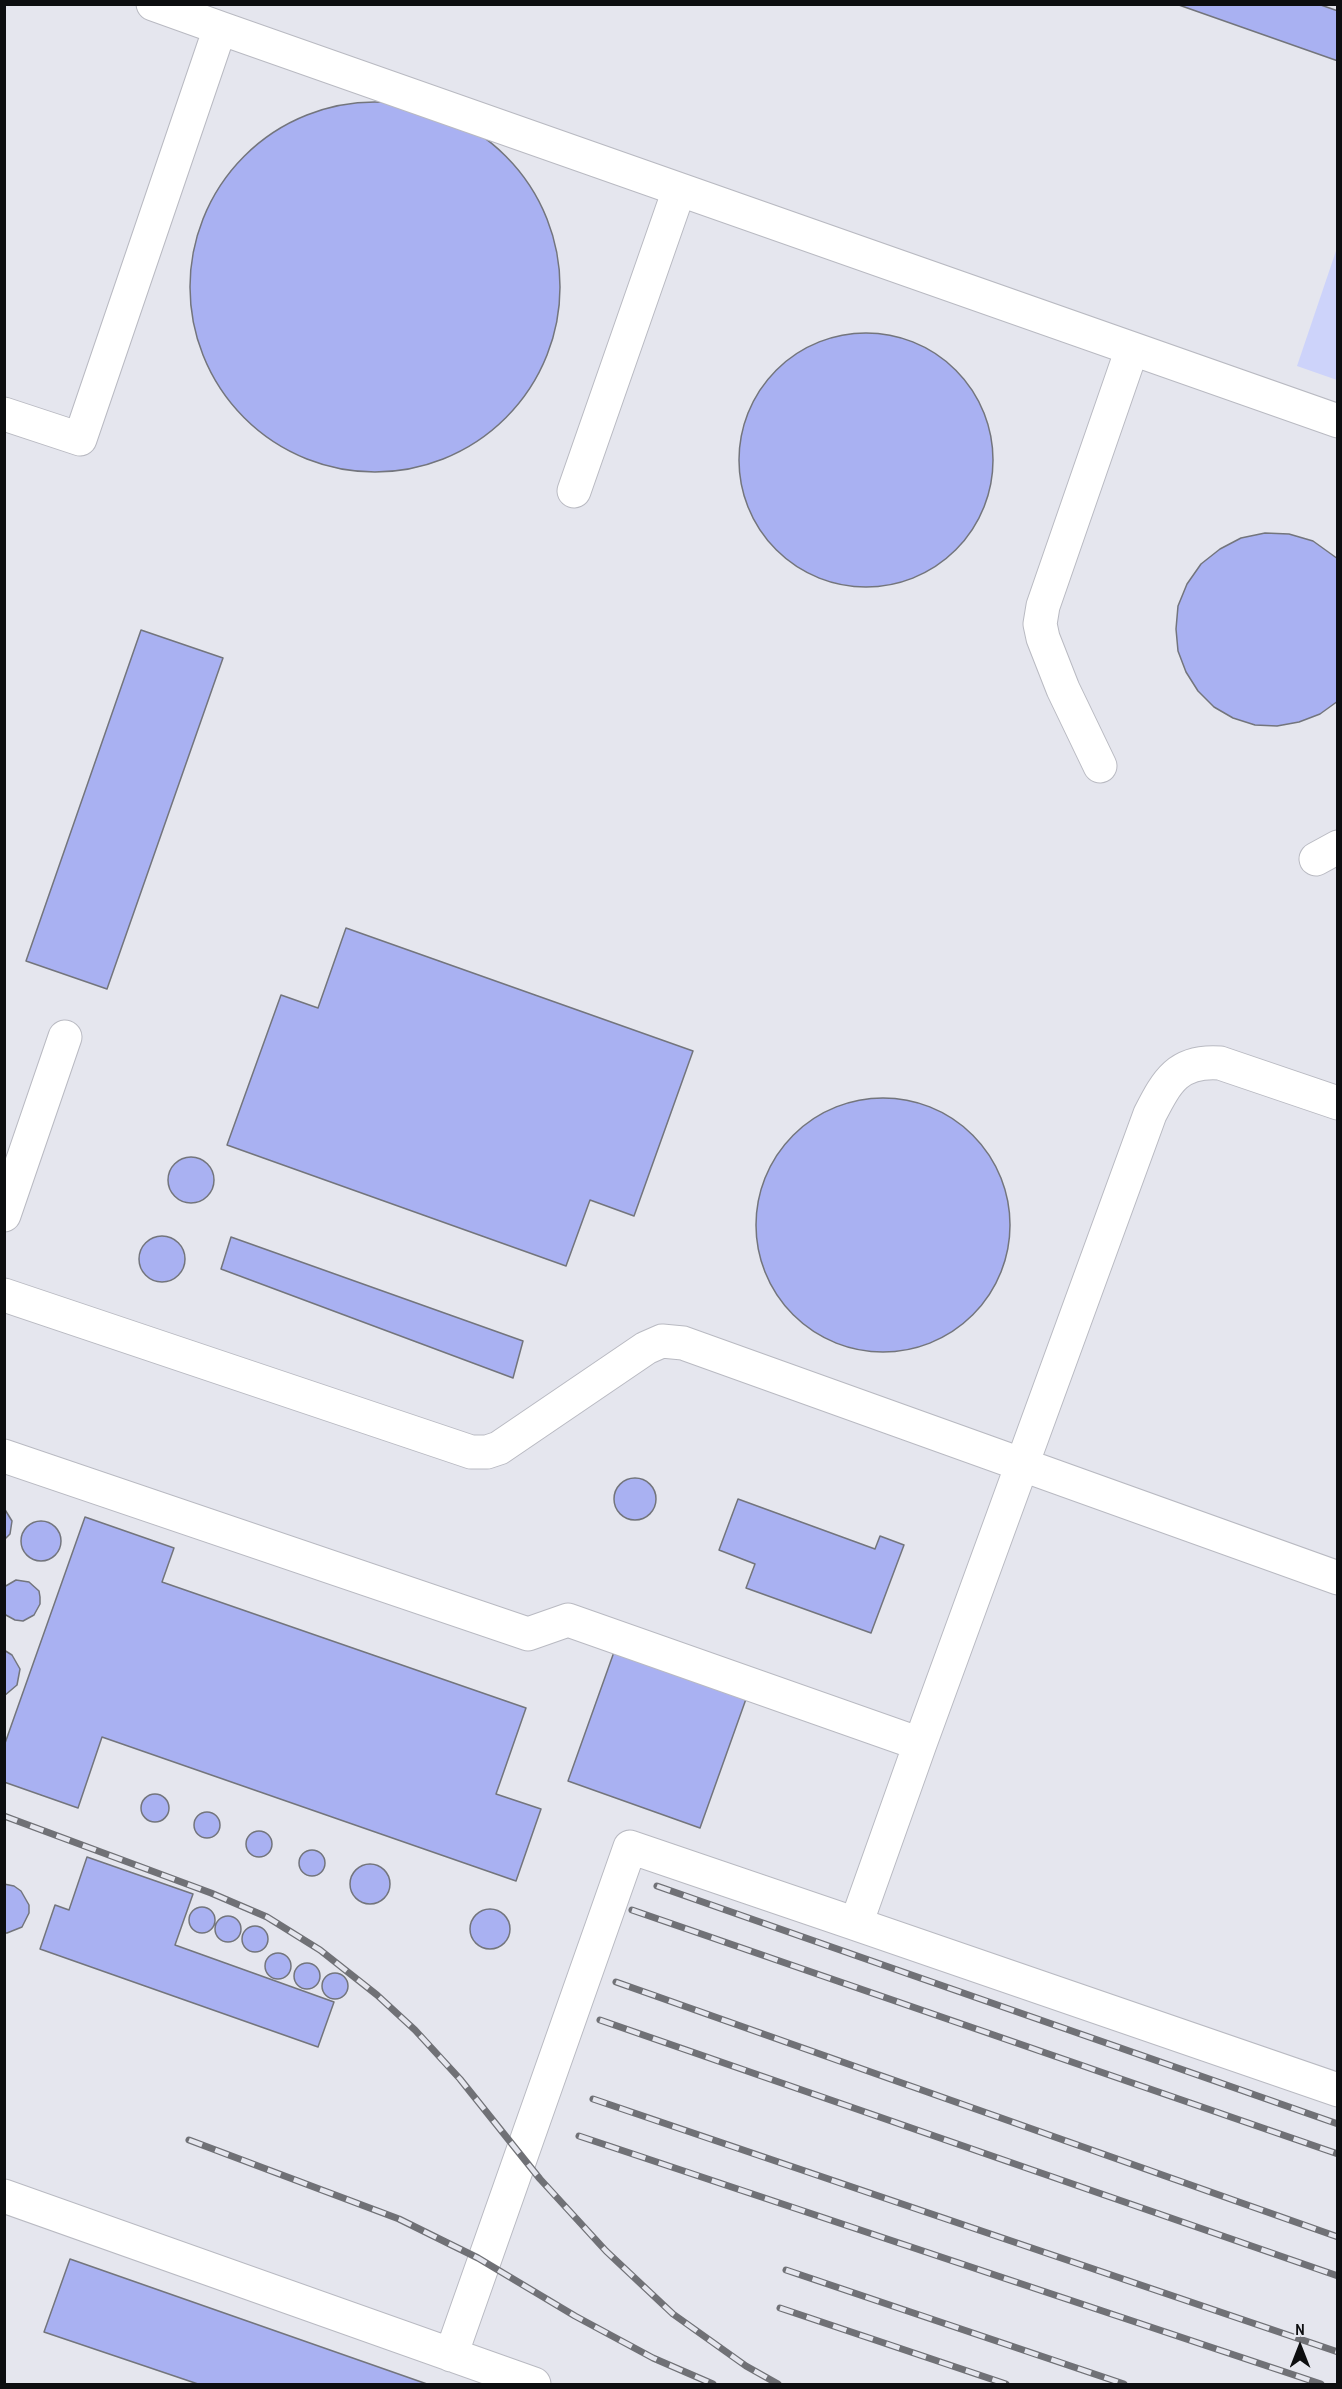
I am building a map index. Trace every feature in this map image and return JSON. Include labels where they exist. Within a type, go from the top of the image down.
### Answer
[{"type":"lane","points":[[153,4],[1338,421]]},
{"type":"lane","points":[[4,414],[80,440],[220,28]]},
{"type":"lane","points":[[574,491],[679,190]]},
{"type":"lane","points":[[1100,766],[1063,689],[1040,624],[1047,595],[1132,349]]},
{"type":"lane","points":[[4,1215],[65,1037]]},
{"type":"lane","points":[[856,1924],[1150,1114],[1172,1079],[1185,1067],[1202,1062],[1220,1063],[1338,1103]]},
{"type":"lane","points":[[4,1295],[471,1452],[487,1452],[499,1448],[646,1348],[662,1341],[683,1343],[1338,1578]]},
{"type":"lane","points":[[4,1456],[528,1634],[568,1620],[920,1744]]},
{"type":"lane","points":[[451,2355],[630,1847],[1338,2090]]},
{"type":"lane","points":[[4,2196],[534,2385]]},
{"type":"shaded area","points":[[1337,248],[1337,380],[1297,366]]},
{"type":"building","points":[[1176,4],[1318,4],[1338,11],[1338,61]]},
{"type":"building","points":[[375,102],[411,105],[446,116],[478,133],[506,156],[529,184],[546,216],[557,251],[560,287],[557,323],[546,358],[529,390],[506,418],[478,441],[446,458],[411,469],[375,472],[339,469],[304,458],[272,441],[244,418],[221,390],[204,358],[193,323],[190,287],[193,251],[204,216],[221,184],[244,156],[272,133],[304,116],[339,105]]},
{"type":"building","points":[[854,333],[878,333],[915,342],[937,354],[956,370],[972,389],[984,411],[991,435],[993,460],[991,485],[984,509],[972,531],[956,550],[937,566],[915,578],[878,587],[854,587],[817,578],[795,566],[768,541],[748,509],[744,497],[739,472],[739,448],[748,411],[760,389],[785,362],[817,342],[829,338]]},
{"type":"building","points":[[1265,533],[1289,534],[1313,541],[1338,559],[1338,701],[1320,714],[1299,722],[1277,726],[1255,725],[1233,718],[1214,707],[1198,691],[1186,672],[1178,651],[1176,629],[1178,606],[1187,584],[1201,564],[1220,549],[1241,538]]},
{"type":"building","points":[[141,630],[223,658],[107,989],[26,961]]},
{"type":"building","points":[[346,928],[693,1051],[634,1216],[590,1200],[566,1266],[227,1145],[281,995],[318,1008]]},
{"type":"building","points":[[883,1098],[908,1101],[932,1108],[954,1119],[973,1135],[989,1154],[1000,1176],[1007,1200],[1010,1225],[1007,1250],[1000,1274],[989,1296],[973,1315],[954,1331],[932,1342],[908,1349],[883,1352],[858,1349],[834,1342],[812,1331],[793,1315],[777,1296],[766,1274],[759,1250],[756,1225],[759,1200],[766,1176],[777,1154],[793,1135],[812,1119],[834,1108],[858,1101]]},
{"type":"building","points":[[191,1157],[207,1164],[214,1180],[207,1196],[191,1203],[175,1196],[168,1180],[175,1164]]},
{"type":"building","points":[[162,1236],[178,1243],[185,1259],[178,1275],[162,1282],[146,1275],[139,1259],[146,1243]]},
{"type":"building","points":[[231,1237],[523,1341],[513,1378],[221,1269]]},
{"type":"building","points":[[635,1478],[650,1484],[656,1499],[650,1514],[635,1520],[620,1514],[614,1499],[620,1484]]},
{"type":"building","points":[[738,1499],[875,1549],[880,1536],[904,1545],[871,1633],[746,1588],[755,1564],[719,1550]]},
{"type":"building","points":[[4,1508],[12,1521],[10,1534],[4,1540]]},
{"type":"building","points":[[85,1517],[174,1548],[162,1582],[526,1708],[496,1794],[541,1809],[516,1881],[102,1737],[78,1808],[4,1782],[4,1746]]},
{"type":"building","points":[[41,1521],[49,1522],[55,1527],[60,1533],[60,1549],[55,1555],[49,1560],[41,1561],[33,1560],[27,1555],[22,1549],[21,1541],[22,1533],[27,1527],[33,1522]]},
{"type":"building","points":[[16,1580],[29,1582],[39,1591],[40,1604],[34,1615],[23,1621],[15,1620],[4,1614],[4,1587]]},
{"type":"building","points":[[4,1650],[12,1655],[20,1669],[17,1685],[4,1696]]},
{"type":"building","points":[[614,1652],[746,1699],[700,1828],[568,1781]]},
{"type":"building","points":[[155,1794],[165,1798],[169,1808],[165,1818],[155,1822],[145,1818],[141,1808],[145,1798]]},
{"type":"building","points":[[207,1812],[216,1816],[220,1825],[216,1834],[207,1838],[198,1834],[194,1825],[198,1816]]},
{"type":"building","points":[[259,1831],[269,1834],[272,1844],[269,1854],[259,1857],[249,1854],[246,1844],[249,1834]]},
{"type":"building","points":[[312,1850],[321,1854],[325,1863],[321,1872],[312,1876],[303,1872],[299,1863],[303,1854]]},
{"type":"building","points":[[87,1857],[193,1894],[175,1945],[334,2002],[318,2047],[40,1949],[55,1905],[69,1910]]},
{"type":"building","points":[[370,1864],[378,1865],[384,1870],[389,1876],[389,1892],[384,1898],[378,1903],[370,1904],[362,1903],[356,1898],[351,1892],[350,1884],[351,1876],[356,1870],[362,1865]]},
{"type":"building","points":[[4,1884],[14,1886],[21,1891],[29,1905],[29,1913],[22,1927],[7,1933],[4,1933]]},
{"type":"building","points":[[202,1907],[211,1911],[215,1920],[211,1929],[202,1933],[193,1929],[189,1920],[193,1911]]},
{"type":"building","points":[[490,1909],[498,1910],[504,1915],[509,1921],[509,1937],[504,1943],[498,1948],[490,1949],[482,1948],[476,1943],[471,1937],[470,1929],[471,1921],[476,1915],[482,1910]]},
{"type":"building","points":[[228,1916],[237,1920],[241,1929],[237,1938],[228,1942],[219,1938],[215,1929],[219,1920]]},
{"type":"building","points":[[255,1926],[264,1930],[268,1939],[264,1948],[255,1952],[246,1948],[242,1939],[246,1930]]},
{"type":"building","points":[[278,1953],[287,1957],[291,1966],[287,1975],[278,1979],[269,1975],[265,1966],[269,1957]]},
{"type":"building","points":[[307,1963],[316,1967],[320,1976],[316,1985],[307,1989],[298,1985],[294,1976],[298,1967]]},
{"type":"building","points":[[335,1973],[344,1977],[348,1986],[344,1995],[335,1999],[326,1995],[322,1986],[326,1977]]},
{"type":"building","points":[[70,2259],[427,2384],[198,2384],[44,2332]]},
{"type":"railway","points":[[4,1816],[211,1893],[267,1917],[320,1950],[377,1995],[415,2030],[460,2079],[540,2179],[606,2251],[673,2314],[746,2366],[778,2384]]},
{"type":"railway","points":[[657,1886],[1338,2124]]},
{"type":"railway","points":[[632,1910],[1338,2154]]},
{"type":"railway","points":[[616,1982],[1338,2237]]},
{"type":"railway","points":[[600,2020],[1338,2276]]},
{"type":"railway","points":[[593,2099],[1338,2352]]},
{"type":"railway","points":[[579,2136],[1321,2384]]},
{"type":"railway","points":[[189,2140],[399,2219],[478,2258],[575,2316],[653,2358],[713,2384]]},
{"type":"railway","points":[[786,2270],[1124,2384]]},
{"type":"railway","points":[[780,2308],[1006,2384]]}]
